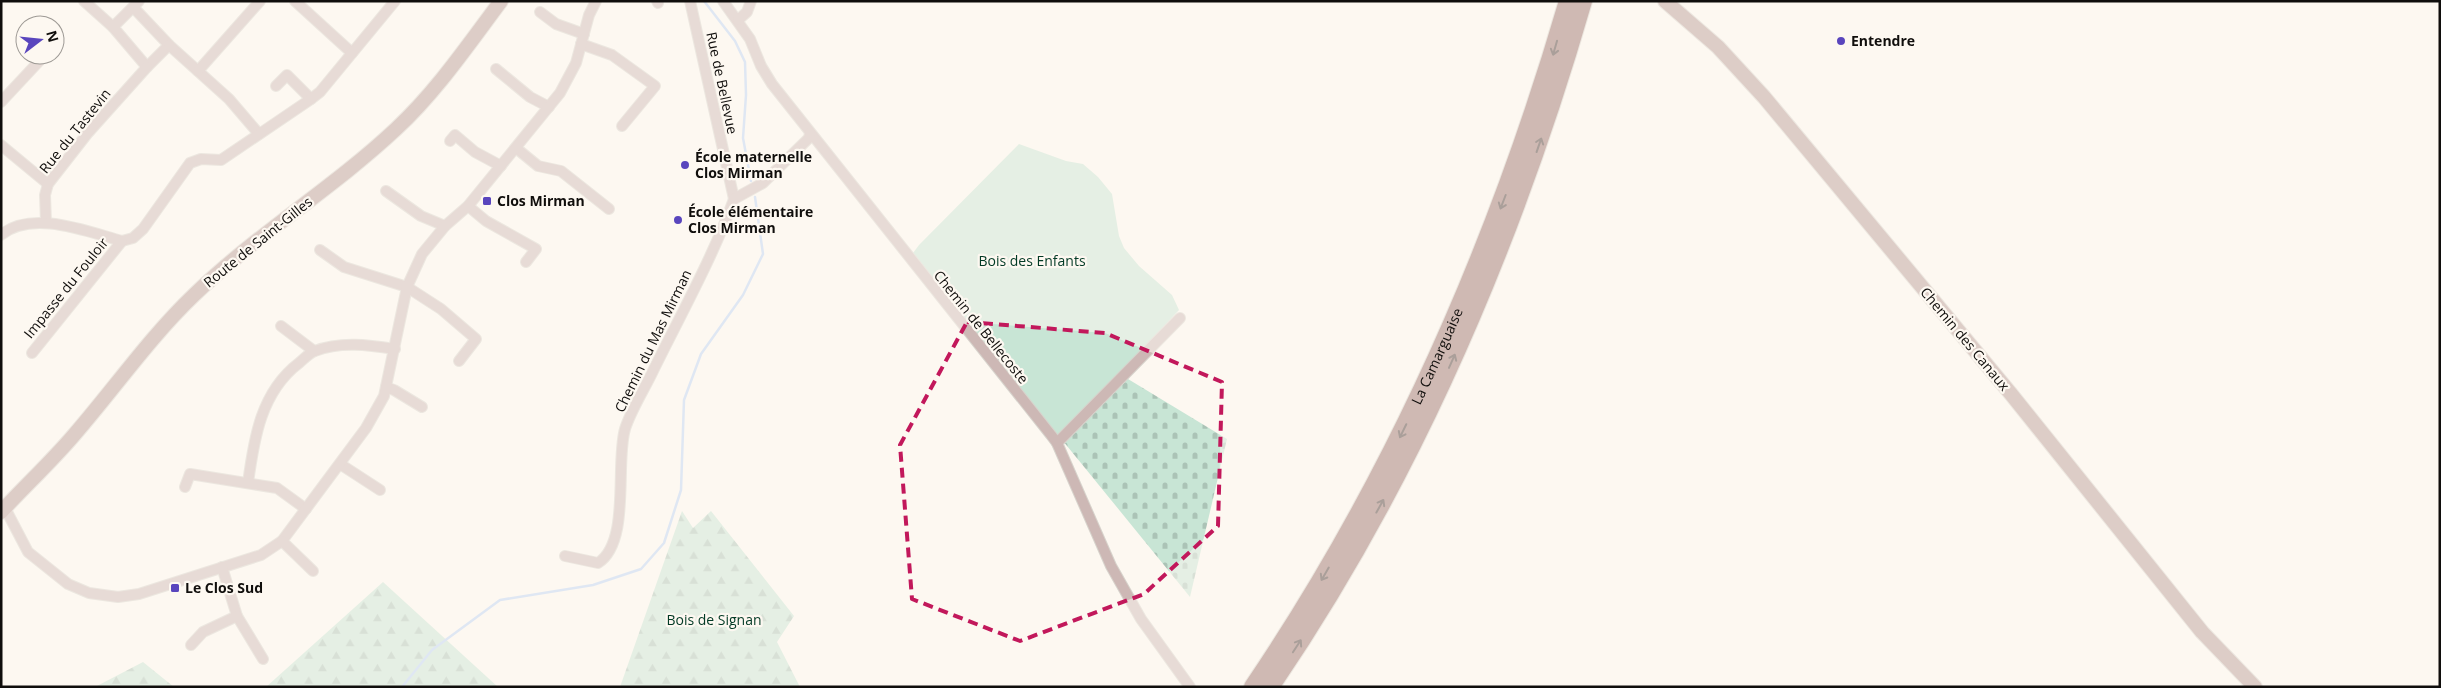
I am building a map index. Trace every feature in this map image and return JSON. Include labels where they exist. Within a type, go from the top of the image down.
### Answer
[{"type":"highway","name":"La Camarguaise","points":[[1253,687],[1312,595],[1356,520],[1431,373],[1459,312],[1506,193],[1541,92],[1568,1]]},
{"type":"highway","name":"La Camarguaise","points":[[1270,687],[1326,600],[1377,511],[1443,381],[1520,198],[1564,67],[1583,1]]},
{"type":"main road","name":"Route de Saint-Gilles","points":[[2,505],[183,293],[214,266],[340,171],[393,126],[439,73],[493,1]]},
{"type":"main road","name":"Route de Saint-Gilles","points":[[2,505],[52,459],[193,296],[236,256],[332,183],[397,128],[432,90],[501,1]]},
{"type":"main road","name":"Chemin des Canaux","points":[[1665,1],[1718,47],[1764,97],[2011,394],[2202,632],[2255,687]]},
{"type":"main road","points":[[132,366],[129,362],[151,333],[153,326]]},
{"type":"main road","points":[[90,416],[88,411],[102,394],[109,380]]},
{"type":"main road","points":[[52,459],[50,456],[64,439],[66,431]]},
{"type":"street","points":[[84,1],[113,27],[147,67]]},
{"type":"street","points":[[198,70],[260,1]]},
{"type":"street","name":"Impasse du Fouloir","points":[[32,353],[122,241],[133,238],[142,229],[190,163],[201,159],[222,160],[320,92],[395,1]]},
{"type":"street","points":[[2,505],[28,552],[68,584],[89,594],[118,597],[139,594],[260,555],[282,541],[366,428],[386,387],[407,287],[422,254],[445,226],[468,206],[560,93],[576,63],[588,15],[596,1]]},
{"type":"street","name":"Rue de Bellevue","points":[[690,1],[734,199]]},
{"type":"street","name":"Chemin de Bellecoste","points":[[723,1],[750,39],[761,66],[772,84],[1056,443],[1111,566],[1141,619],[1190,687]]},
{"type":"street","points":[[738,20],[747,12],[750,1]]},
{"type":"street","points":[[300,3],[352,53]]},
{"type":"street","points":[[113,27],[136,4],[169,45],[229,99],[259,134]]},
{"type":"street","points":[[540,12],[556,24],[612,55],[655,86],[622,126]]},
{"type":"street","name":"Rue du Tastevin","points":[[46,222],[45,195],[48,184],[87,134],[169,45]]},
{"type":"street","points":[[1,102],[36,65]]},
{"type":"street","points":[[496,69],[530,97],[549,107]]},
{"type":"street","points":[[276,86],[287,75],[311,99]]},
{"type":"street","points":[[734,199],[763,183],[809,138],[810,133]]},
{"type":"street","points":[[450,141],[455,135],[475,152],[501,166]]},
{"type":"street","points":[[1,145],[48,184]]},
{"type":"street","points":[[516,148],[538,166],[561,171],[609,208]]},
{"type":"street","points":[[386,191],[421,216],[445,226]]},
{"type":"street","name":"Chemin du Mas Mirman","points":[[565,556],[598,563],[605,559],[612,547],[620,500],[625,430],[721,235],[734,199]]},
{"type":"street","points":[[468,206],[486,221],[536,249],[526,262]]},
{"type":"street","points":[[1,235],[24,225],[46,222],[122,241]]},
{"type":"street","points":[[320,250],[344,267],[407,287],[441,309],[476,339],[459,360]]},
{"type":"street","points":[[1056,443],[1180,318]]},
{"type":"street","points":[[281,326],[314,351]]},
{"type":"street","points":[[248,483],[253,448],[262,411],[275,388],[293,368],[314,351],[349,345],[370,345],[395,349]]},
{"type":"street","points":[[386,387],[422,407]]},
{"type":"street","points":[[340,464],[380,490]]},
{"type":"street","points":[[184,487],[190,474],[276,488],[306,509]]},
{"type":"street","points":[[282,541],[313,571]]},
{"type":"street","points":[[222,567],[238,616],[263,659]]},
{"type":"street","points":[[191,644],[203,632],[238,616]]},
{"type":"highlighted area","points":[[967,322],[1105,333],[1222,382],[1218,526],[1144,594],[1020,641],[912,599],[900,445]]},
{"type":"green space","name":"Bois des Enfants","points":[[1019,144],[1066,161],[1083,164],[1098,177],[1112,194],[1119,236],[1124,248],[1139,266],[1172,295],[1179,310],[1059,438],[914,260],[913,253]]},
{"type":"green space","points":[[1128,379],[1227,439],[1190,597],[1063,441]]},
{"type":"green space","name":"Bois de Signan","points":[[682,511],[693,528],[711,511],[794,616],[777,642],[800,687],[620,687]]},
{"type":"green space","points":[[383,582],[498,687],[266,687]]},
{"type":"green space","points":[[143,662],[174,687],[95,687]]},
{"type":"waterway","points":[[704,1],[735,41],[745,62],[746,95],[743,138],[751,181]]},
{"type":"waterway","points":[[402,687],[432,650],[500,600],[593,585],[641,569],[664,543],[681,490],[684,400],[701,354],[743,295],[763,254],[755,197]]},
{"type":"place","name":"Entendre","points":[[1841,41]]},
{"type":"place","name":"École maternelle Clos Mirman","points":[[685,165]]},
{"type":"place","name":"Clos Mirman","points":[[487,201]]},
{"type":"place","name":"École élémentaire Clos Mirman","points":[[678,220]]},
{"type":"place","name":"Le Clos Sud","points":[[175,588]]}]
